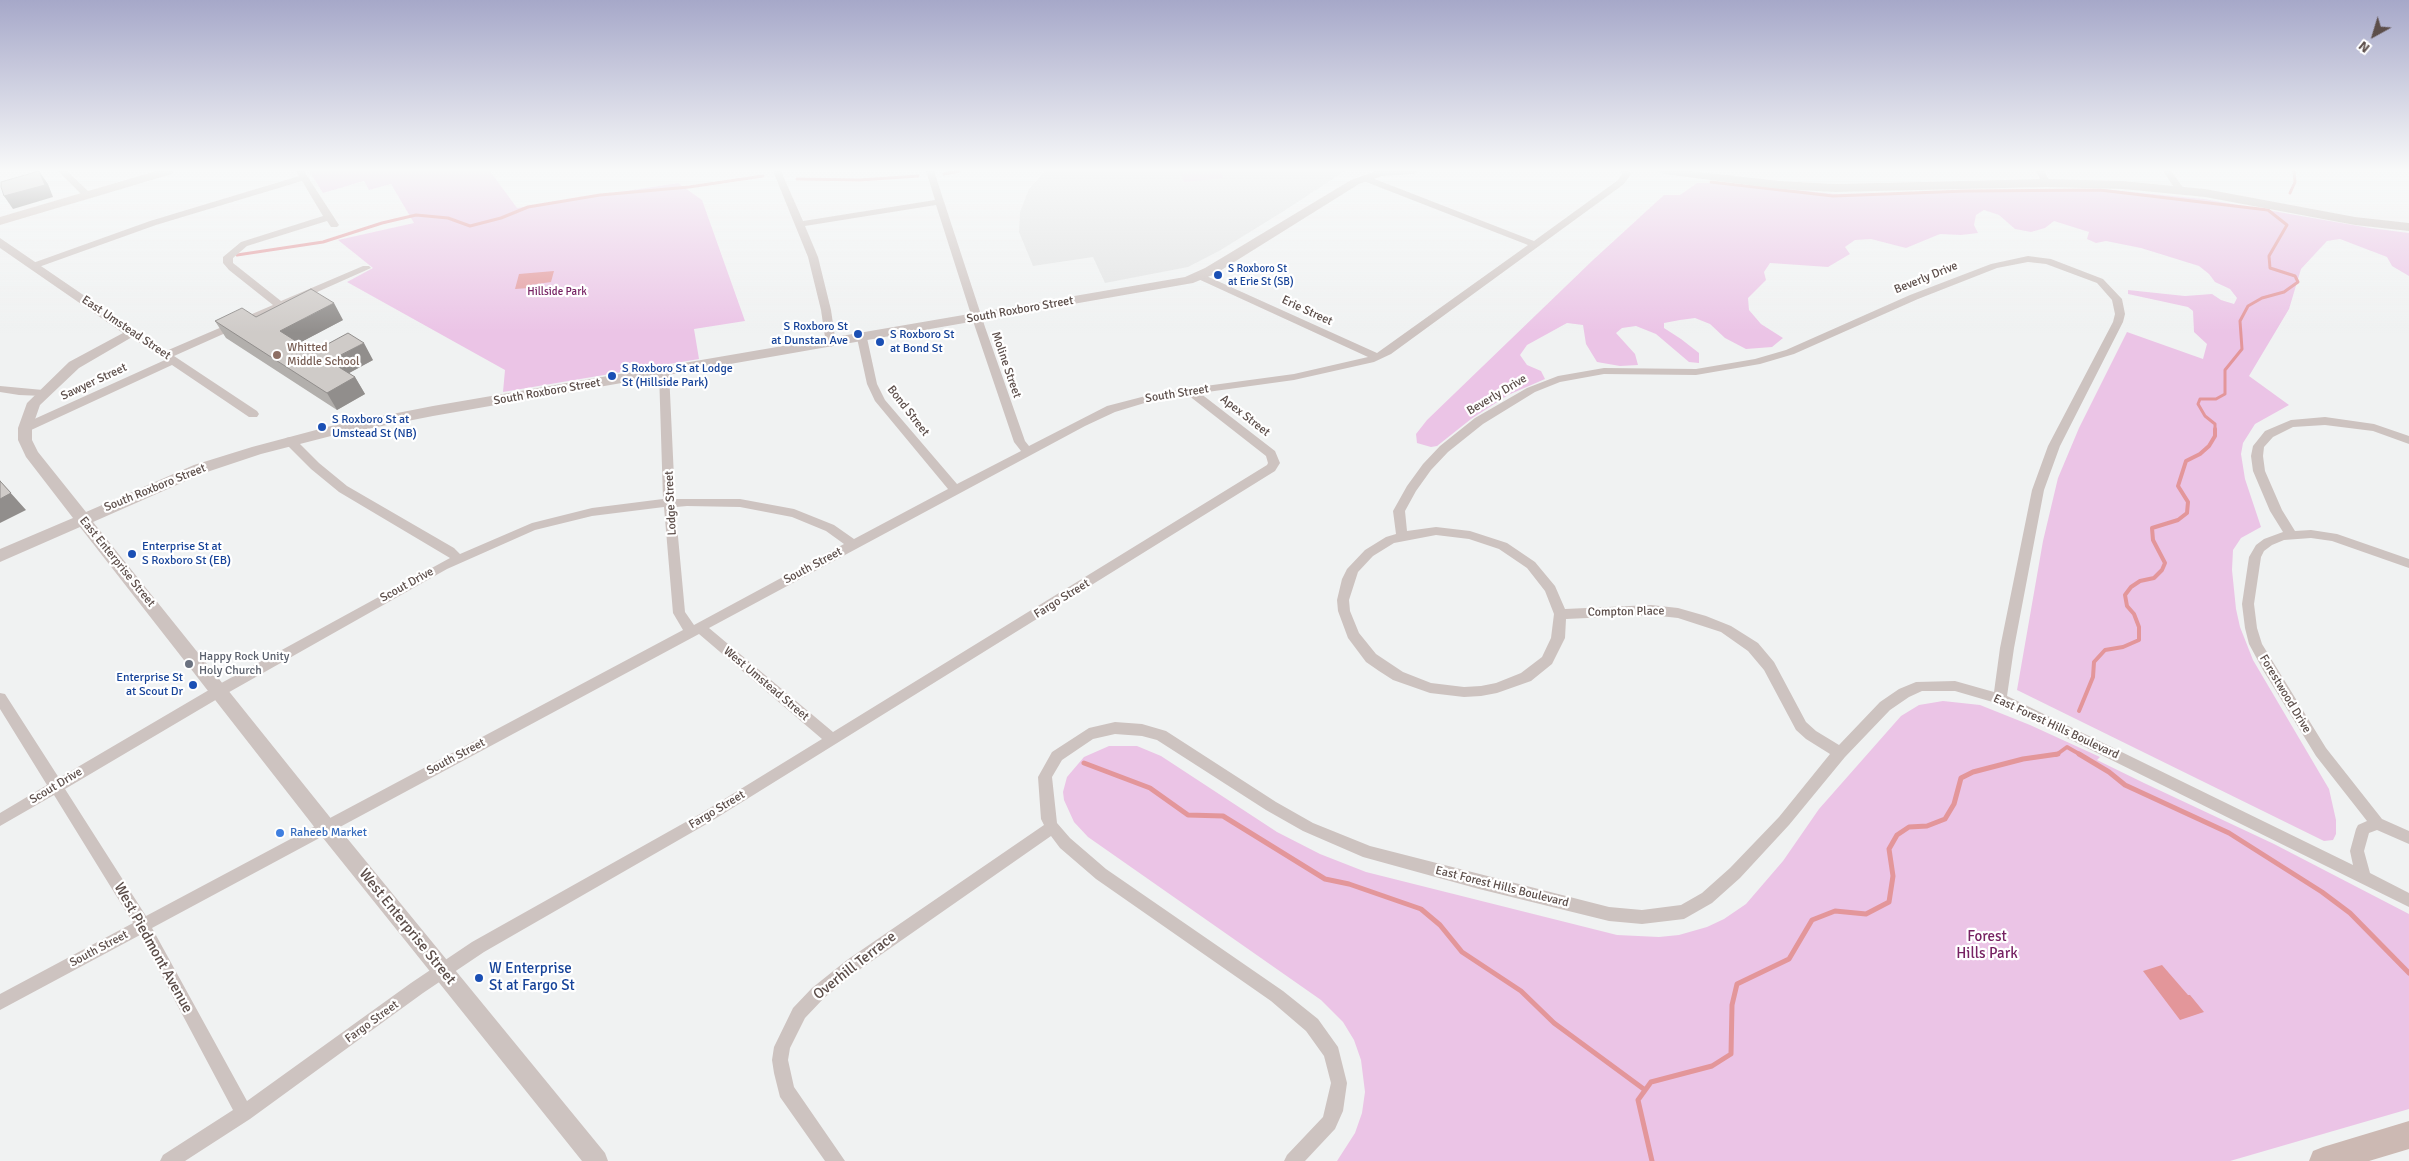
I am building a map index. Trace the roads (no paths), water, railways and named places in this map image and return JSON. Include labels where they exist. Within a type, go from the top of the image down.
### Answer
[{"type":"main road","points":[[2323,1161],[2409,1135]]},
{"type":"street","points":[[33,266],[147,225]]},
{"type":"street","points":[[280,305],[232,268],[227,260],[231,254],[244,244],[316,225]]},
{"type":"street","points":[[800,225],[818,273],[831,344]]},
{"type":"street","name":"Moline Street","points":[[947,225],[1020,442],[1027,451]]},
{"type":"street","name":"South Roxboro Street","points":[[0,556],[82,518],[199,469],[290,441],[423,413],[831,344],[1174,283],[1199,276],[1285,225]]},
{"type":"street","points":[[1486,225],[1534,244]]},
{"type":"street","name":"South Street","points":[[0,1002],[954,489],[1111,409],[1161,395],[1278,380],[1377,357],[1399,345],[1560,225]]},
{"type":"street","points":[[2393,225],[2409,227]]},
{"type":"street","name":"East Umstead Street","points":[[0,242],[253,414]]},
{"type":"street","name":"Beverly Drive","points":[[1402,536],[1399,511],[1410,489],[1427,467],[1444,449],[1479,421],[1531,390],[1558,379],[1604,371],[1696,372],[1756,362],[1790,352],[1914,297],[1994,266],[2028,259],[2048,261],[2100,281],[2117,299],[2120,314],[2118,322],[2054,446],[2038,490],[2007,648],[2000,699]]},
{"type":"street","name":"Sawyer Street","points":[[25,428],[280,305],[366,268]]},
{"type":"street","name":"Erie Street","points":[[1199,276],[1377,357]]},
{"type":"street","points":[[25,428],[34,403],[44,393],[79,362],[132,332]]},
{"type":"street","name":"Bond Street","points":[[862,338],[872,384],[880,401],[954,489]]},
{"type":"street","name":"Lodge Street","points":[[664,372],[670,502],[679,613],[695,629]]},
{"type":"street","points":[[0,388],[19,392],[44,393]]},
{"type":"street","name":"Apex Street","points":[[1189,390],[1271,454],[1274,463],[1270,468]]},
{"type":"street","points":[[2291,534],[2276,511],[2259,471],[2257,456],[2259,446],[2269,434],[2290,424],[2325,421],[2374,428],[2409,440]]},
{"type":"street","name":"East Enterprise Street","points":[[25,428],[26,445],[31,454],[219,691]]},
{"type":"street","points":[[290,441],[315,466],[343,489],[450,551],[457,558]]},
{"type":"street","name":"Fargo Street","points":[[169,1161],[244,1113],[478,947],[705,818],[1270,468]]},
{"type":"street","name":"Scout Drive","points":[[0,820],[219,691],[457,558],[515,533],[565,517],[607,509],[670,502],[723,502],[762,505],[809,519],[830,528],[852,544]]},
{"type":"street","points":[[1424,532],[1447,532],[1476,536],[1504,546],[1523,558],[1542,576],[1556,598],[1560,614],[1558,638],[1547,660],[1526,677],[1512,684],[1464,692],[1430,688],[1398,676],[1371,658],[1361,647],[1347,623],[1343,600],[1348,579],[1360,560],[1379,546],[1402,536],[1424,532]]},
{"type":"street","name":"Forestwood Drive","points":[[2377,823],[2308,732],[2268,666],[2251,628],[2248,604],[2254,557],[2260,548],[2268,542],[2291,534],[2322,535],[2341,539],[2409,564]]},
{"type":"street","name":"Compton Place","points":[[1560,614],[1651,610],[1678,613],[1701,619],[1726,629],[1753,647],[1769,666],[1801,726],[1811,735],[1840,753]]},
{"type":"street","name":"West Umstead Street","points":[[695,629],[833,740]]},
{"type":"street","name":"East Forest Hills Boulevard","points":[[1052,828],[1048,818],[1045,777],[1057,756],[1090,734],[1102,730],[1115,728],[1142,730],[1161,735],[1176,743],[1271,806],[1308,827],[1368,852],[1608,914],[1642,917],[1670,915],[1694,907],[1735,873],[1784,822],[1840,753],[1886,706],[1904,693],[1921,686],[1955,686],[2000,699],[2409,900]]},
{"type":"street","name":"West Enterprise Street","points":[[219,691],[326,828],[597,1161]]},
{"type":"street","name":"West Piedmont Avenue","points":[[0,698],[57,786],[142,926],[244,1113]]},
{"type":"street","points":[[2363,877],[2357,851],[2363,830],[2377,823],[2409,838]]},
{"type":"street","points":[[1052,828],[1082,859],[1277,996],[1312,1025],[1325,1041],[1332,1053],[1339,1083],[1334,1111],[1329,1123],[1293,1161]]},
{"type":"street","name":"Overhill Terrace","points":[[836,1161],[786,1091],[780,1060],[782,1047],[799,1013],[818,993],[853,965],[1052,828]]},
{"type":"waterway","points":[[237,255],[323,242],[375,225]]},
{"type":"waterway","points":[[468,225],[473,225]]},
{"type":"waterway","points":[[2079,711],[2093,677],[2094,662],[2105,650],[2123,647],[2139,640],[2139,627],[2134,614],[2127,606],[2125,595],[2131,587],[2140,581],[2154,578],[2162,570],[2165,563],[2153,540],[2152,528],[2178,520],[2187,513],[2188,502],[2178,486],[2186,461],[2200,454],[2209,446],[2215,436],[2215,424],[2205,416],[2198,404],[2200,399],[2216,399],[2225,394],[2225,370],[2242,349],[2240,321],[2248,306],[2262,298],[2284,292],[2298,282],[2295,276],[2270,268],[2269,256],[2287,225]]},
{"type":"waterway","points":[[2057,754],[2067,747],[2081,755]]},
{"type":"waterway","points":[[1652,1161],[1638,1100],[1651,1082],[1712,1066],[1731,1054],[1732,1005],[1737,984],[1789,959],[1812,920],[1835,911],[1866,914],[1889,902],[1893,876],[1889,849],[1897,835],[1909,827],[1927,826],[1945,819],[1954,804],[1961,778],[1973,772],[2023,759],[2057,754]]},
{"type":"waterway","points":[[2079,754],[2109,772],[2125,785],[2229,833],[2322,892],[2350,913],[2409,973]]},
{"type":"waterway","points":[[1084,763],[1150,788],[1188,815],[1223,816],[1325,879],[1349,884],[1421,909],[1440,925],[1462,952],[1521,991],[1554,1023],[1645,1090]]},
{"type":"place","name":"S Roxboro St at Erie St (SB)","points":[[1218,275]]},
{"type":"place","name":"S Roxboro St at Dunstan Ave","points":[[858,334]]},
{"type":"place","name":"S Roxboro St at Bond St","points":[[880,342]]},
{"type":"place","name":"Whitted Middle School","points":[[277,355]]},
{"type":"place","name":"S Roxboro St at Lodge St (Hillside Park)","points":[[612,376]]},
{"type":"place","name":"S Roxboro St at Umstead St (NB)","points":[[322,427]]},
{"type":"place","name":"Enterprise St at S Roxboro St (EB)","points":[[132,554]]},
{"type":"place","name":"Happy Rock Unity Holy Church","points":[[189,664]]},
{"type":"place","name":"Enterprise St at Scout Dr","points":[[193,685]]},
{"type":"place","name":"Raheeb Market","points":[[280,833]]},
{"type":"place","name":"W Enterprise St at Fargo St","points":[[479,978]]},
{"type":"park label","name":"Hillside Park","points":[[557,292]]},
{"type":"park label","name":"Forest Hills Park","points":[[1987,946]]}]
